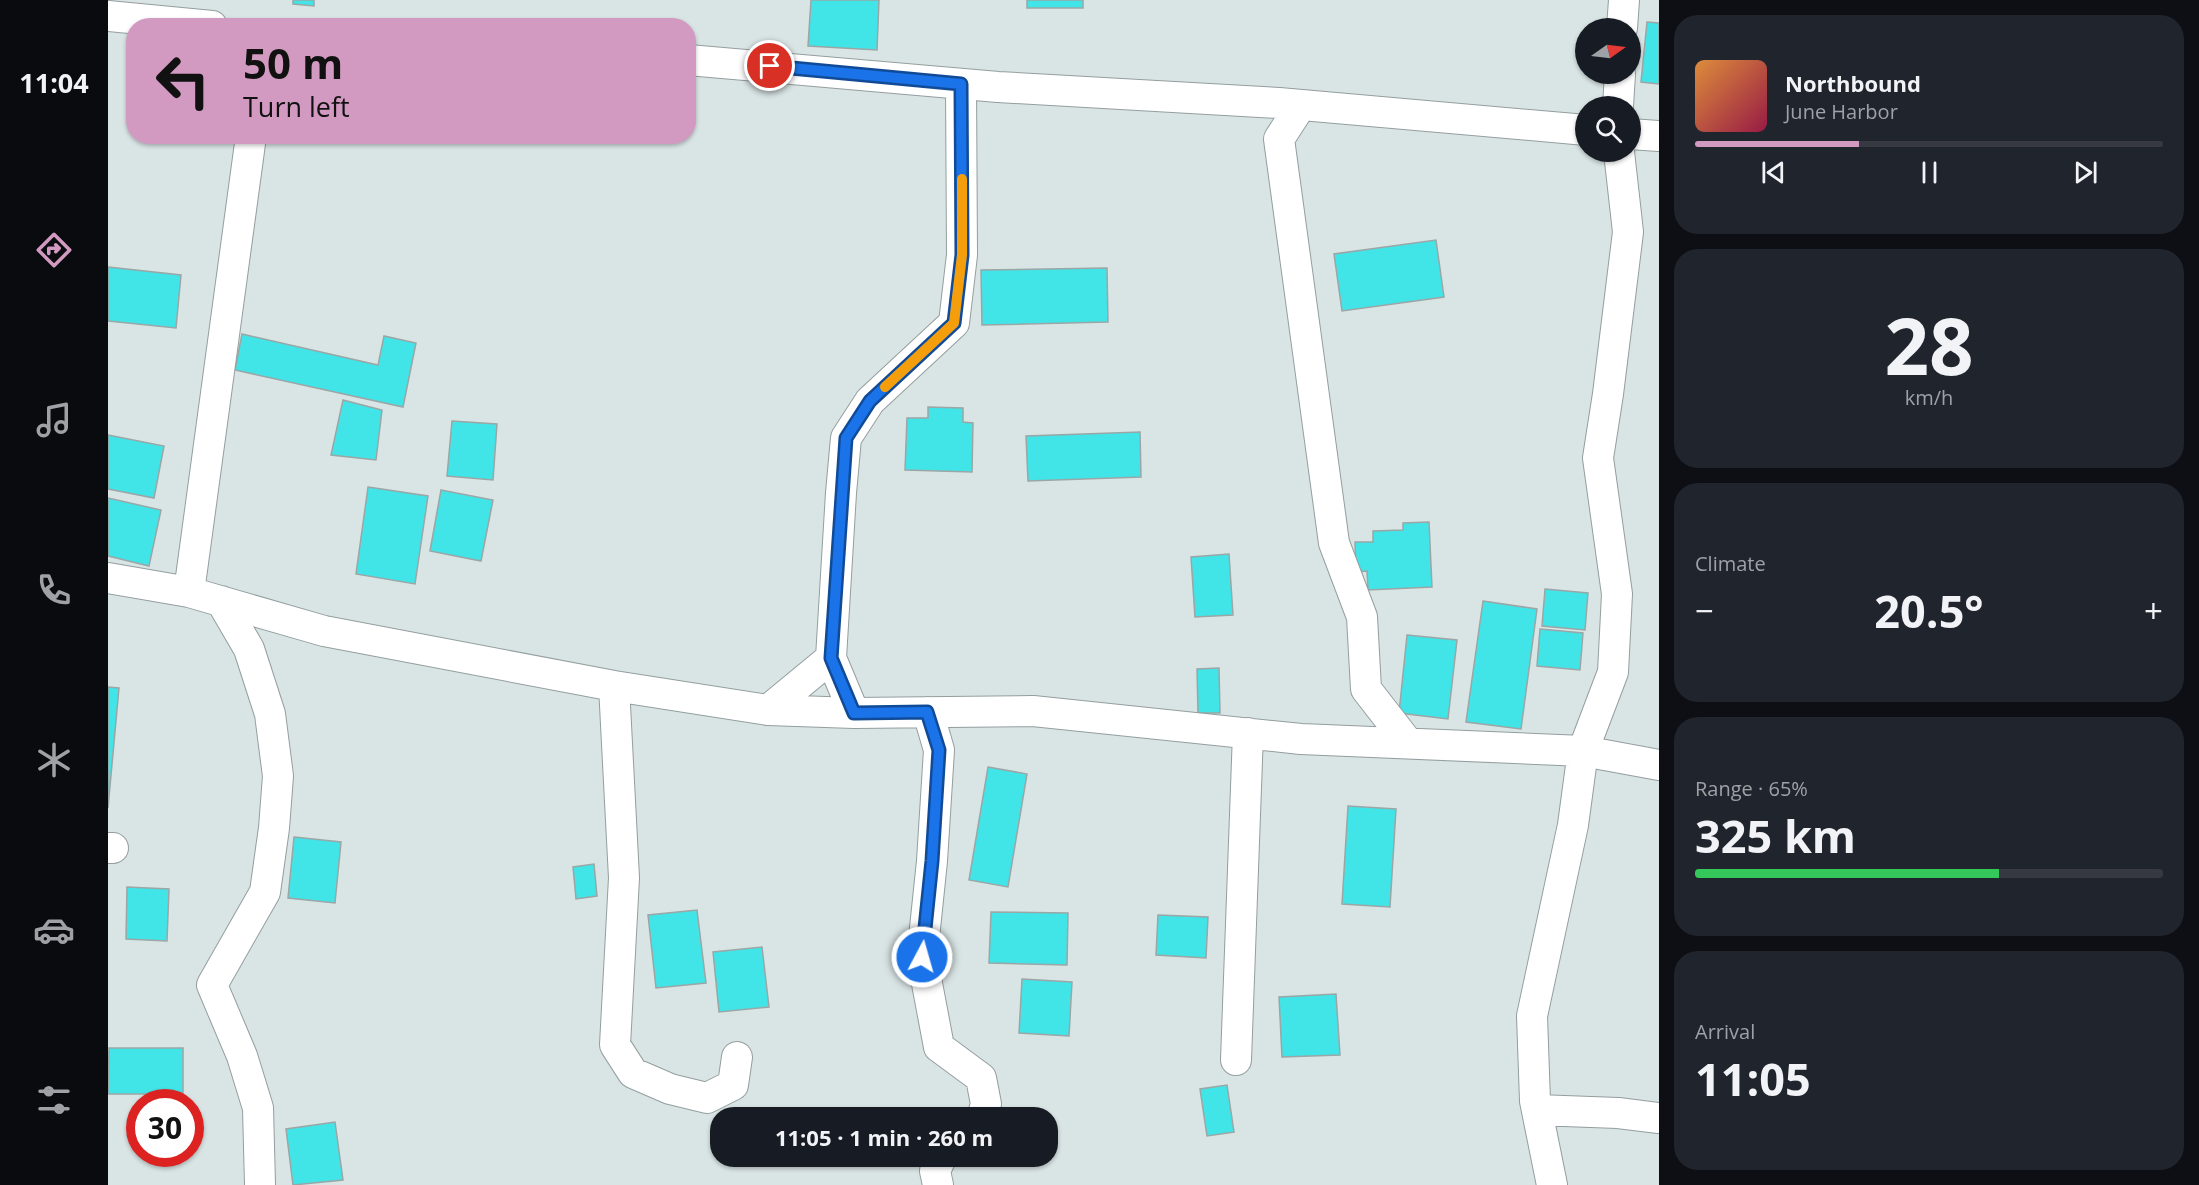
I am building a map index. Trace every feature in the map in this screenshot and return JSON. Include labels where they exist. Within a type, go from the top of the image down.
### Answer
[{"type":"street","points":[[1623,18],[1624,0]]},
{"type":"street","points":[[108,16],[129,18]]},
{"type":"street","points":[[696,61],[961,84],[1301,105],[1575,129]]},
{"type":"street","points":[[854,713],[831,658],[846,438],[870,401],[954,323],[962,255],[961,84]]},
{"type":"street","points":[[1301,105],[1279,139],[1334,543],[1362,617],[1366,689],[1408,743]]},
{"type":"street","points":[[1641,135],[1659,136]]},
{"type":"street","points":[[189,592],[250,144]]},
{"type":"street","points":[[1552,1185],[1534,1101],[1532,1016],[1573,825],[1583,751],[1614,672],[1617,594],[1598,458],[1628,232],[1619,162]]},
{"type":"street","points":[[108,578],[189,592],[324,631],[614,686],[768,710],[854,713],[1033,711],[1301,738],[1583,751],[1659,765]]},
{"type":"street","points":[[221,601],[249,649],[270,714],[278,776],[274,828],[265,892],[212,985],[242,1056],[258,1108],[260,1185]]},
{"type":"street","points":[[768,710],[831,658]]},
{"type":"street","points":[[614,686],[624,878],[615,1045],[633,1073],[670,1089],[707,1098],[734,1085],[737,1057]]},
{"type":"street","points":[[927,712],[939,750],[932,861],[922,957],[939,1047],[981,1078],[985,1107]]},
{"type":"street","points":[[1236,1060],[1248,733]]},
{"type":"street","points":[[1537,1110],[1618,1113],[1659,1118]]},
{"type":"street","points":[[937,1167],[935,1171],[938,1185]]},
{"type":"building","points":[[293,0],[314,0],[314,6],[293,4]]},
{"type":"building","points":[[811,0],[879,0],[877,50],[808,46]]},
{"type":"building","points":[[1027,0],[1083,0],[1083,8],[1027,8]]},
{"type":"building","points":[[1647,22],[1659,23],[1659,84],[1641,82]]},
{"type":"building","points":[[1436,240],[1444,297],[1342,311],[1334,254]]},
{"type":"building","points":[[108,267],[181,275],[176,328],[108,321]]},
{"type":"building","points":[[1107,268],[1108,322],[982,325],[981,270]]},
{"type":"building","points":[[242,334],[378,365],[384,336],[416,343],[403,407],[235,370]]},
{"type":"building","points":[[343,400],[382,410],[376,460],[331,455]]},
{"type":"building","points":[[928,407],[963,408],[963,422],[973,423],[972,472],[905,470],[907,418],[928,418]]},
{"type":"building","points":[[452,421],[497,424],[493,480],[447,476]]},
{"type":"building","points":[[1140,432],[1141,477],[1028,481],[1026,436]]},
{"type":"building","points":[[108,435],[164,446],[154,498],[108,489]]},
{"type":"building","points":[[368,487],[428,496],[415,584],[356,574]]},
{"type":"building","points":[[441,490],[493,500],[481,561],[430,551]]},
{"type":"building","points":[[108,498],[161,510],[149,566],[108,556]]},
{"type":"building","points":[[1429,522],[1432,587],[1368,590],[1367,571],[1356,572],[1355,542],[1373,542],[1373,531],[1403,530],[1403,523]]},
{"type":"building","points":[[1229,554],[1233,615],[1195,617],[1191,557]]},
{"type":"building","points":[[1545,589],[1588,593],[1585,630],[1542,626]]},
{"type":"building","points":[[1483,601],[1537,609],[1521,729],[1466,722]]},
{"type":"building","points":[[1540,629],[1583,633],[1580,670],[1537,666]]},
{"type":"building","points":[[1407,635],[1457,640],[1448,719],[1399,713]]},
{"type":"building","points":[[1219,668],[1220,713],[1198,713],[1197,669]]},
{"type":"building","points":[[108,687],[119,688],[108,808]]},
{"type":"building","points":[[988,767],[1027,774],[1008,887],[969,880]]},
{"type":"building","points":[[1348,806],[1396,809],[1390,907],[1342,904]]},
{"type":"building","points":[[294,837],[341,842],[335,903],[288,898]]},
{"type":"building","points":[[594,864],[597,896],[576,899],[573,867]]},
{"type":"building","points":[[127,887],[169,889],[167,941],[126,939]]},
{"type":"building","points":[[697,910],[706,983],[656,988],[648,915]]},
{"type":"building","points":[[991,912],[1068,913],[1067,965],[989,963]]},
{"type":"building","points":[[1158,915],[1208,917],[1206,958],[1156,955]]},
{"type":"building","points":[[762,947],[769,1007],[719,1012],[713,952]]},
{"type":"building","points":[[1022,979],[1072,982],[1069,1036],[1019,1033]]},
{"type":"building","points":[[1336,994],[1340,1055],[1282,1057],[1279,997]]},
{"type":"building","points":[[109,1048],[183,1048],[183,1089],[126,1089],[126,1094],[108,1094]]},
{"type":"building","points":[[1227,1085],[1234,1132],[1207,1136],[1200,1089]]},
{"type":"building","points":[[335,1122],[343,1180],[293,1185],[286,1129]]},
{"type":"slow traffic","points":[[885,387],[954,323],[962,255],[962,179]]},
{"type":"route","points":[[770,66],[961,84],[962,255],[954,323],[870,401],[846,438],[831,658],[854,713],[927,712],[939,750],[932,861],[922,957]]}]
